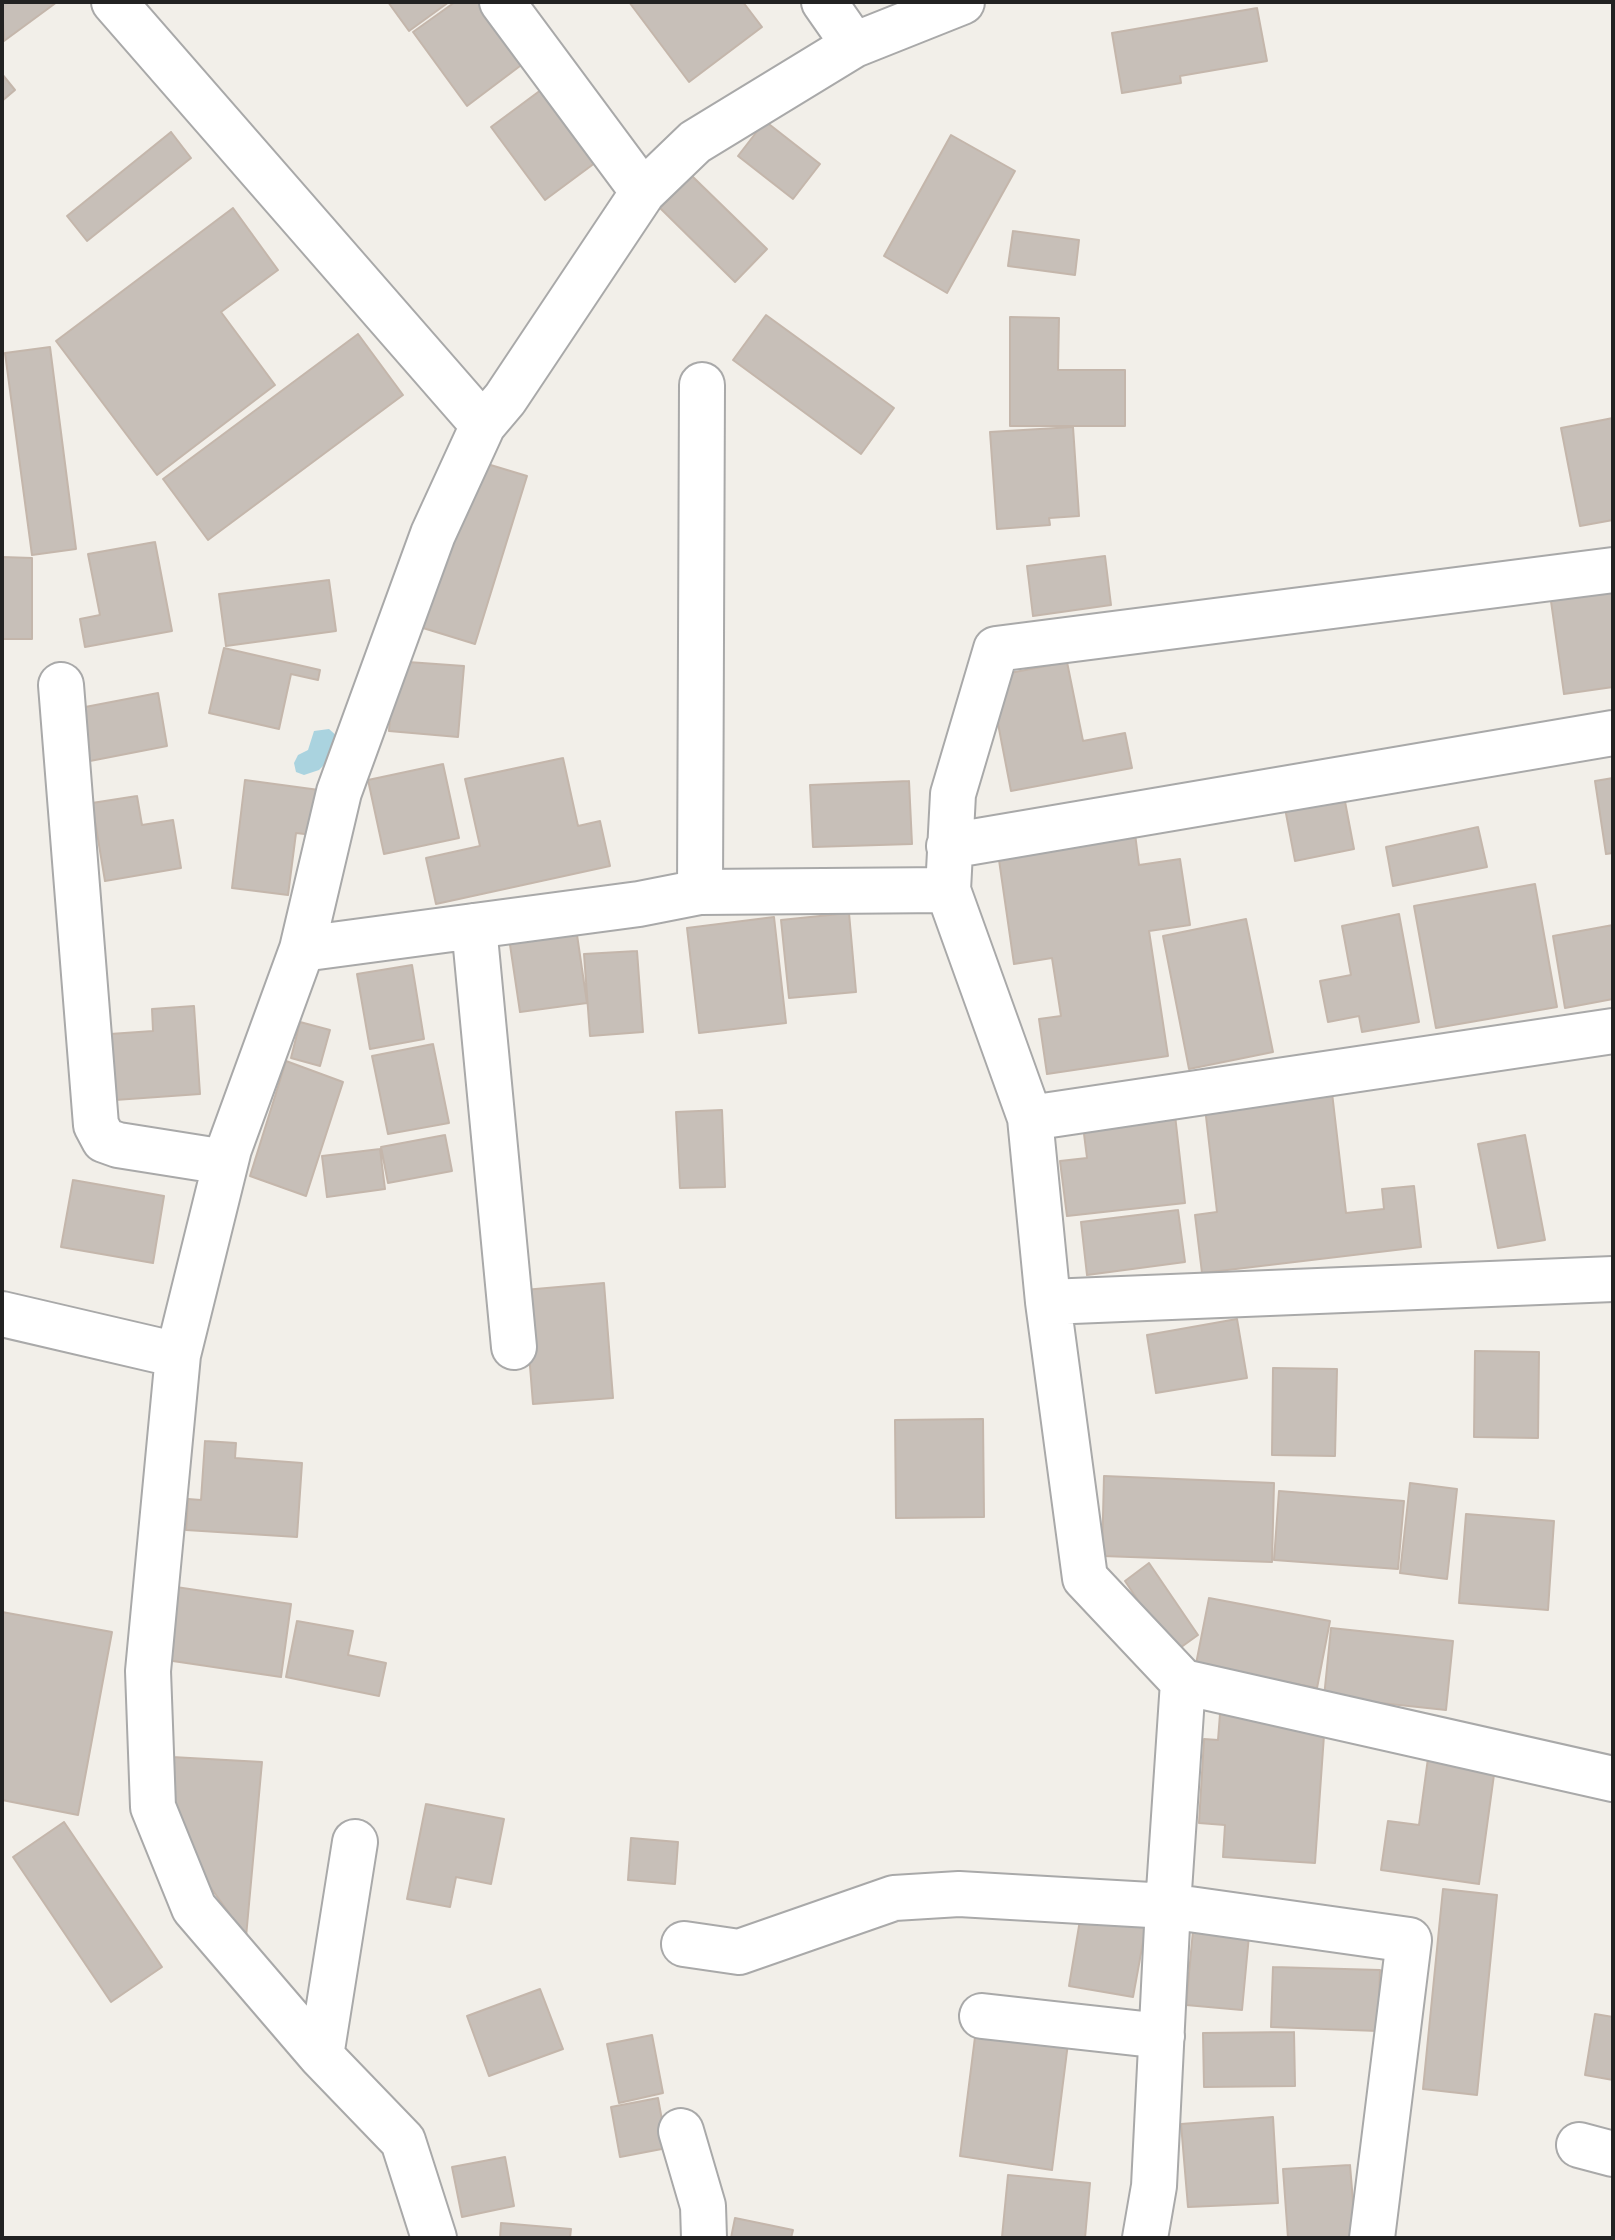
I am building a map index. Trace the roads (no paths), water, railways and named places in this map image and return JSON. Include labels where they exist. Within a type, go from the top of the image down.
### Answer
[{"type":"street","points":[[114,2],[483,425]]},
{"type":"street","points":[[502,2],[643,192]]},
{"type":"street","points":[[824,2],[854,45]]},
{"type":"street","points":[[434,2238],[403,2141],[321,2056],[194,1908],[153,1807],[148,1671],[178,1355],[225,1162],[302,949],[339,792],[433,534],[483,425],[505,399],[643,192],[695,142],[854,45],[962,2]]},
{"type":"street","points":[[700,892],[702,385]]},
{"type":"street","points":[[1613,570],[996,649],[953,794],[948,890],[1030,1118],[1048,1302],[1085,1578],[1183,1682],[1613,1779]]},
{"type":"street","points":[[61,685],[96,1125],[104,1140],[118,1145],[225,1162]]},
{"type":"street","points":[[949,846],[1613,733]]},
{"type":"street","points":[[302,949],[639,904],[700,892],[948,890]]},
{"type":"street","points":[[474,926],[514,1347]]},
{"type":"street","points":[[1030,1118],[1613,1031]]},
{"type":"street","points":[[1048,1302],[1613,1279]]},
{"type":"street","points":[[2,1314],[178,1355]]},
{"type":"street","points":[[1145,2238],[1154,2186],[1183,1682]]},
{"type":"street","points":[[321,2056],[355,1842]]},
{"type":"street","points":[[684,1944],[739,1952],[894,1898],[959,1894],[1168,1906],[1409,1940],[1372,2238]]},
{"type":"street","points":[[982,2016],[1162,2036]]},
{"type":"street","points":[[681,2131],[703,2206],[704,2238]]},
{"type":"water","points":[[329,729],[338,737],[335,754],[319,770],[304,775],[296,772],[294,763],[298,755],[308,750],[314,731]]}]
